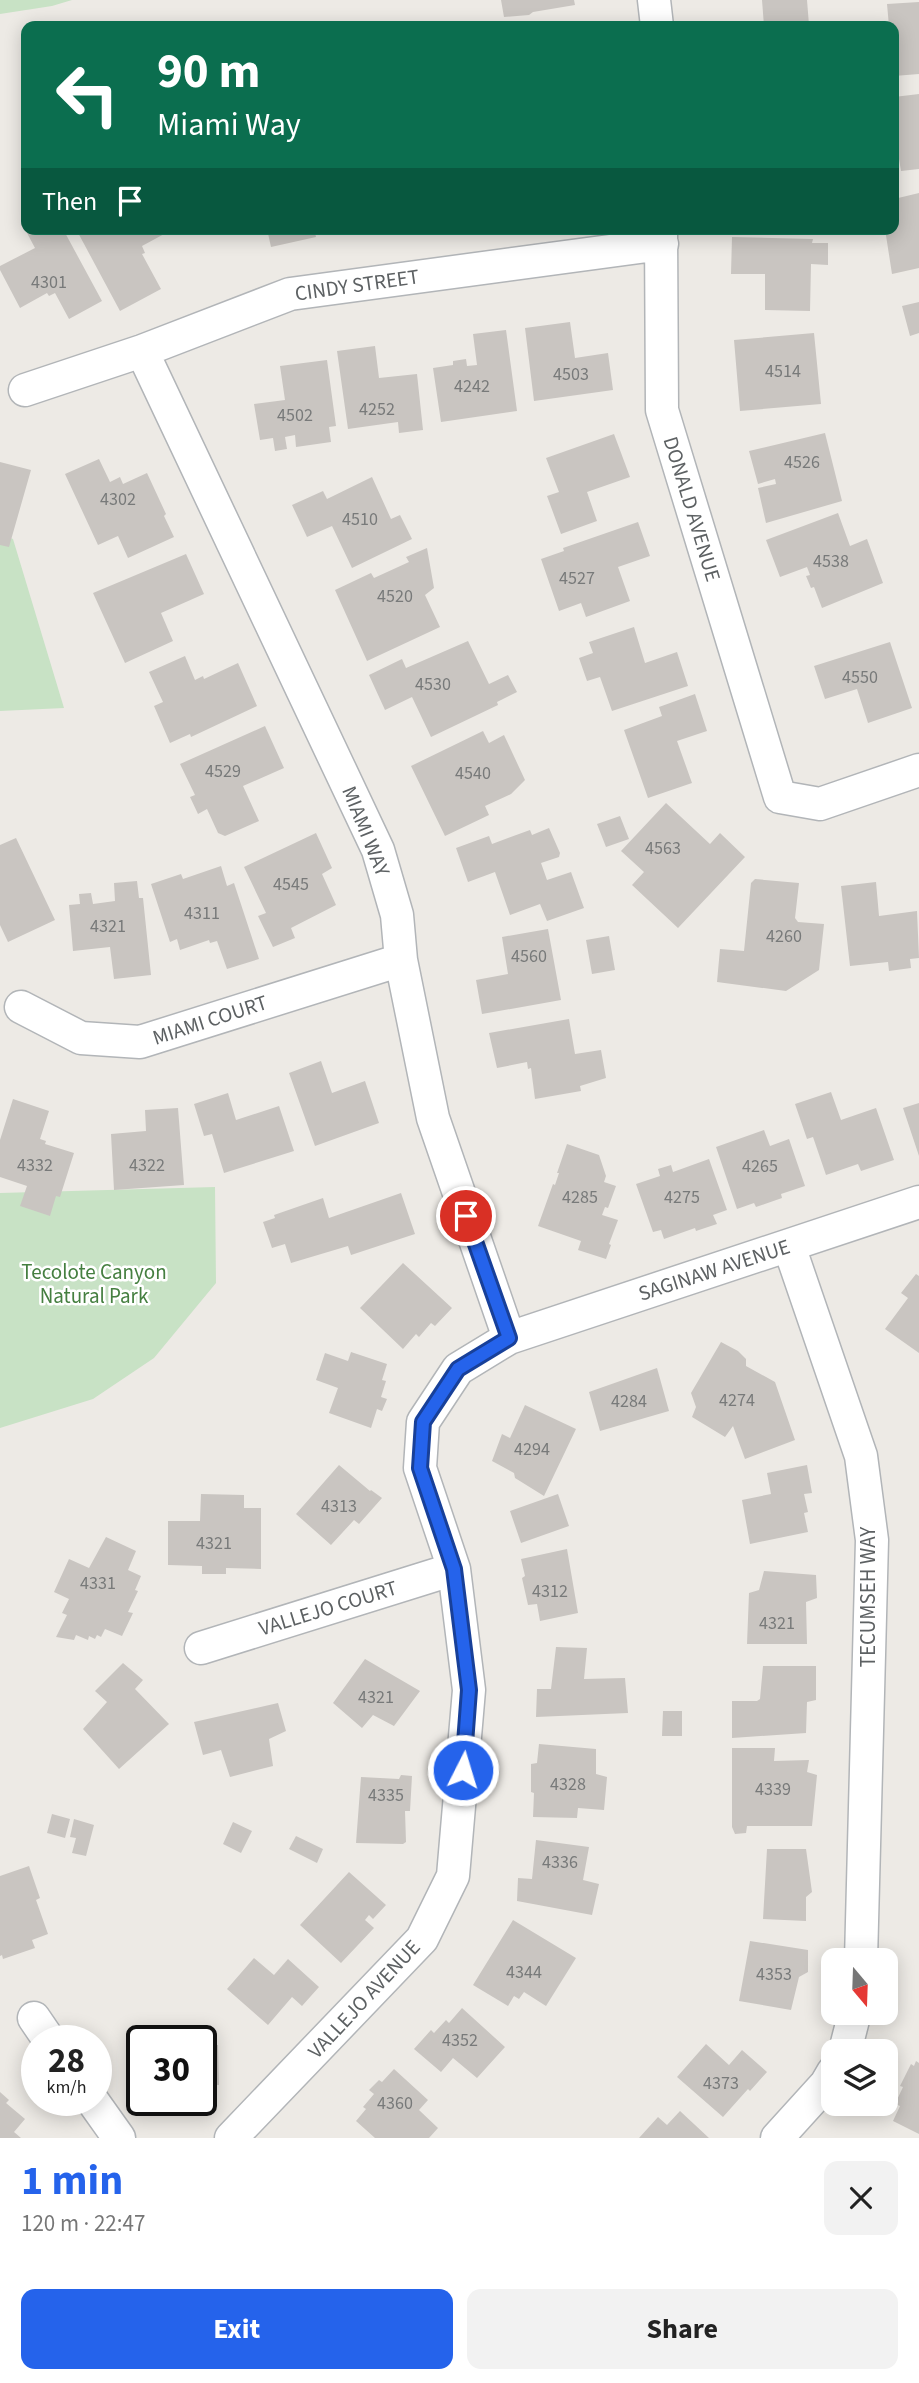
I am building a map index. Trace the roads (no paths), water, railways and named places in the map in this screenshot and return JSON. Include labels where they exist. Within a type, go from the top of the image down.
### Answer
[{"type":"street","points":[[654,0],[656,21]]},
{"type":"street","name":"CINDY STREET","points":[[24,390],[142,351],[290,294],[662,237]]},
{"type":"street","name":"DONALD AVENUE","points":[[662,237],[662,410],[780,797],[820,804],[919,770]]},
{"type":"street","name":"MIAMI WAY","points":[[142,351],[378,850],[397,915],[401,960],[433,1118],[509,1338]]},
{"type":"street","name":"MIAMI COURT","points":[[21,1007],[81,1038],[140,1042],[401,960]]},
{"type":"street","name":"SAGINAW AVENUE","points":[[509,1338],[919,1202]]},
{"type":"street","name":"TECUMSEH WAY","points":[[789,1246],[861,1456],[872,1541],[861,1948]]},
{"type":"street","name":"VALLEJO AVENUE","points":[[231,2138],[422,1939],[453,1876],[469,1690],[454,1569],[420,1468],[423,1422],[458,1369],[509,1338]]},
{"type":"street","name":"VALLEJO COURT","points":[[201,1647],[454,1569]]},
{"type":"street","points":[[777,2138],[821,2090]]},
{"type":"street","points":[[103,2116],[119,2138]]},
{"type":"park label","name":"Tecolote Canyon Natural Park","points":[[94,1284]]}]
